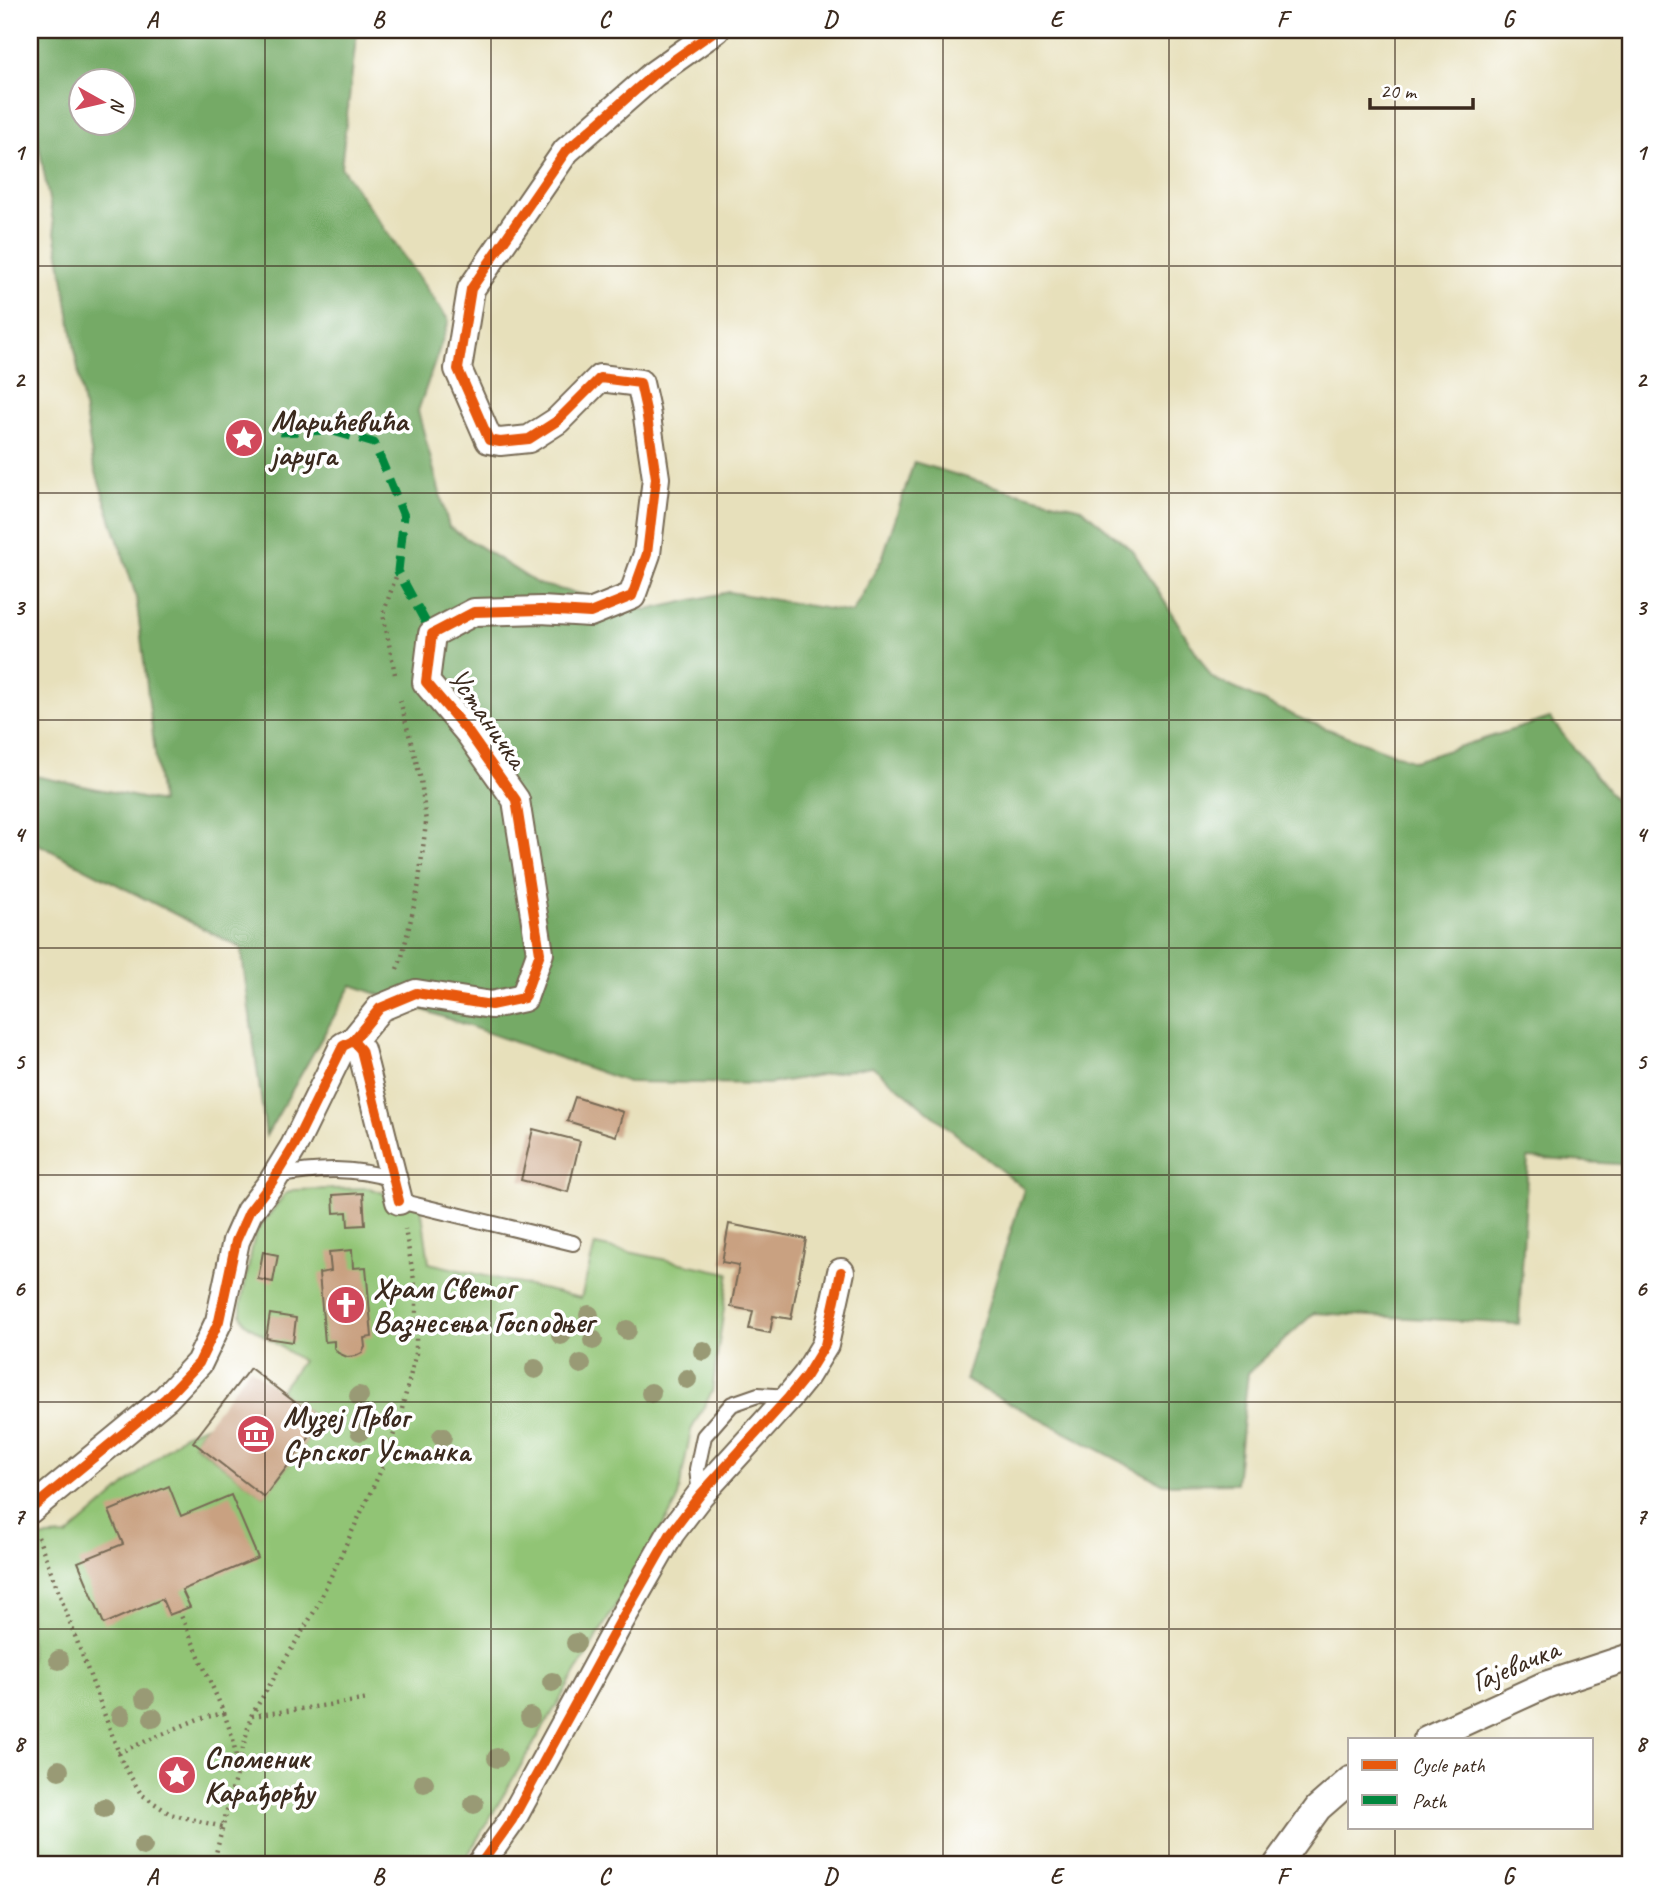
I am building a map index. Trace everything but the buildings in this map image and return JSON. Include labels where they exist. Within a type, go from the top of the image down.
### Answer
[{"type":"street","name":"Устаничка","points":[[32,1519],[166,1398],[199,1363],[219,1321],[236,1241],[249,1212],[294,1146],[343,1046],[354,1041],[380,1008],[416,993],[491,1005],[524,998],[540,953],[516,800],[470,733],[426,682],[432,634],[474,612],[541,610],[590,613],[632,596],[648,554],[656,478],[640,383],[600,378],[557,421],[528,439],[500,442],[489,440],[458,369],[471,289],[566,151],[654,74],[716,30]]},
{"type":"street","points":[[354,1041],[361,1050],[396,1190]]},
{"type":"street","points":[[480,1865],[512,1820],[671,1533],[700,1495],[789,1397],[825,1345],[841,1272]]},
{"type":"street","name":"Гајевачка","points":[[1429,1738],[1545,1685],[1630,1657]]},
{"type":"street","points":[[1277,1865],[1318,1808],[1348,1782]]},
{"type":"lane","points":[[276,1176],[341,1169],[370,1172],[396,1190],[573,1243]]},
{"type":"lane","points":[[700,1495],[696,1469],[704,1436],[732,1404],[758,1395],[789,1397]]},
{"type":"path","points":[[396,678],[383,614],[398,571]]},
{"type":"path","points":[[380,1008],[402,957],[418,888],[426,823],[421,780],[398,691]]},
{"type":"path","points":[[213,1865],[251,1716],[314,1612],[383,1466],[401,1413],[416,1353],[416,1291],[396,1190]]},
{"type":"path","points":[[32,1519],[122,1764],[141,1794],[170,1814],[223,1827]]},
{"type":"path","points":[[179,1611],[225,1713],[238,1765]]},
{"type":"path","points":[[251,1716],[369,1699]]},
{"type":"path","points":[[118,1753],[198,1719],[225,1713]]},
{"type":"green space","points":[[30,30],[357,30],[341,167],[449,321],[418,411],[449,527],[538,584],[647,610],[729,592],[852,613],[882,559],[914,462],[1004,489],[1081,508],[1133,551],[1212,678],[1304,720],[1414,761],[1550,718],[1630,819],[1630,1165],[1528,1158],[1519,1324],[1314,1313],[1248,1373],[1236,1483],[1164,1484],[965,1380],[1024,1189],[872,1066],[768,1084],[628,1082],[352,985],[266,1136],[241,948],[30,840],[30,775],[161,802],[136,596],[93,463],[62,270],[30,97]]},
{"type":"green space","points":[[369,1188],[421,1206],[429,1263],[581,1298],[595,1245],[729,1273],[712,1392],[691,1430],[677,1502],[462,1865],[30,1865],[30,1538],[67,1536],[183,1435],[206,1425],[193,1443],[264,1496],[321,1422],[280,1391],[302,1361],[245,1323],[241,1314],[255,1234],[284,1195],[293,1190]]},
{"type":"marked path","points":[[280,432],[330,430],[374,443],[404,516],[398,571],[432,634]]},
{"type":"cycle path","points":[[353,1041],[380,1008],[416,993],[491,1005],[524,998],[540,953],[516,800],[469,733],[426,682],[432,634],[474,612],[541,610],[590,613],[632,596],[647,554],[656,478],[640,383],[600,378],[557,421],[529,439],[500,442],[489,440],[458,369],[471,289],[566,151],[654,74],[716,30]]},
{"type":"cycle path","points":[[30,1510],[166,1398],[199,1363],[219,1321],[236,1241],[249,1212],[272,1182],[294,1146],[343,1046],[353,1041],[361,1050],[399,1201]]},
{"type":"cycle path","points":[[480,1865],[512,1820],[671,1533],[700,1495],[789,1397],[825,1345],[841,1272]]},
{"type":"place","name":"Марићевића јаруга","points":[[244,438]]},
{"type":"place","name":"Храм Светог Вазнесења Господњег","points":[[346,1305]]},
{"type":"place","name":"Музеј Првог Српског Устанка","points":[[256,1434]]},
{"type":"place","name":"Споменик Карађорђу","points":[[177,1775]]}]
